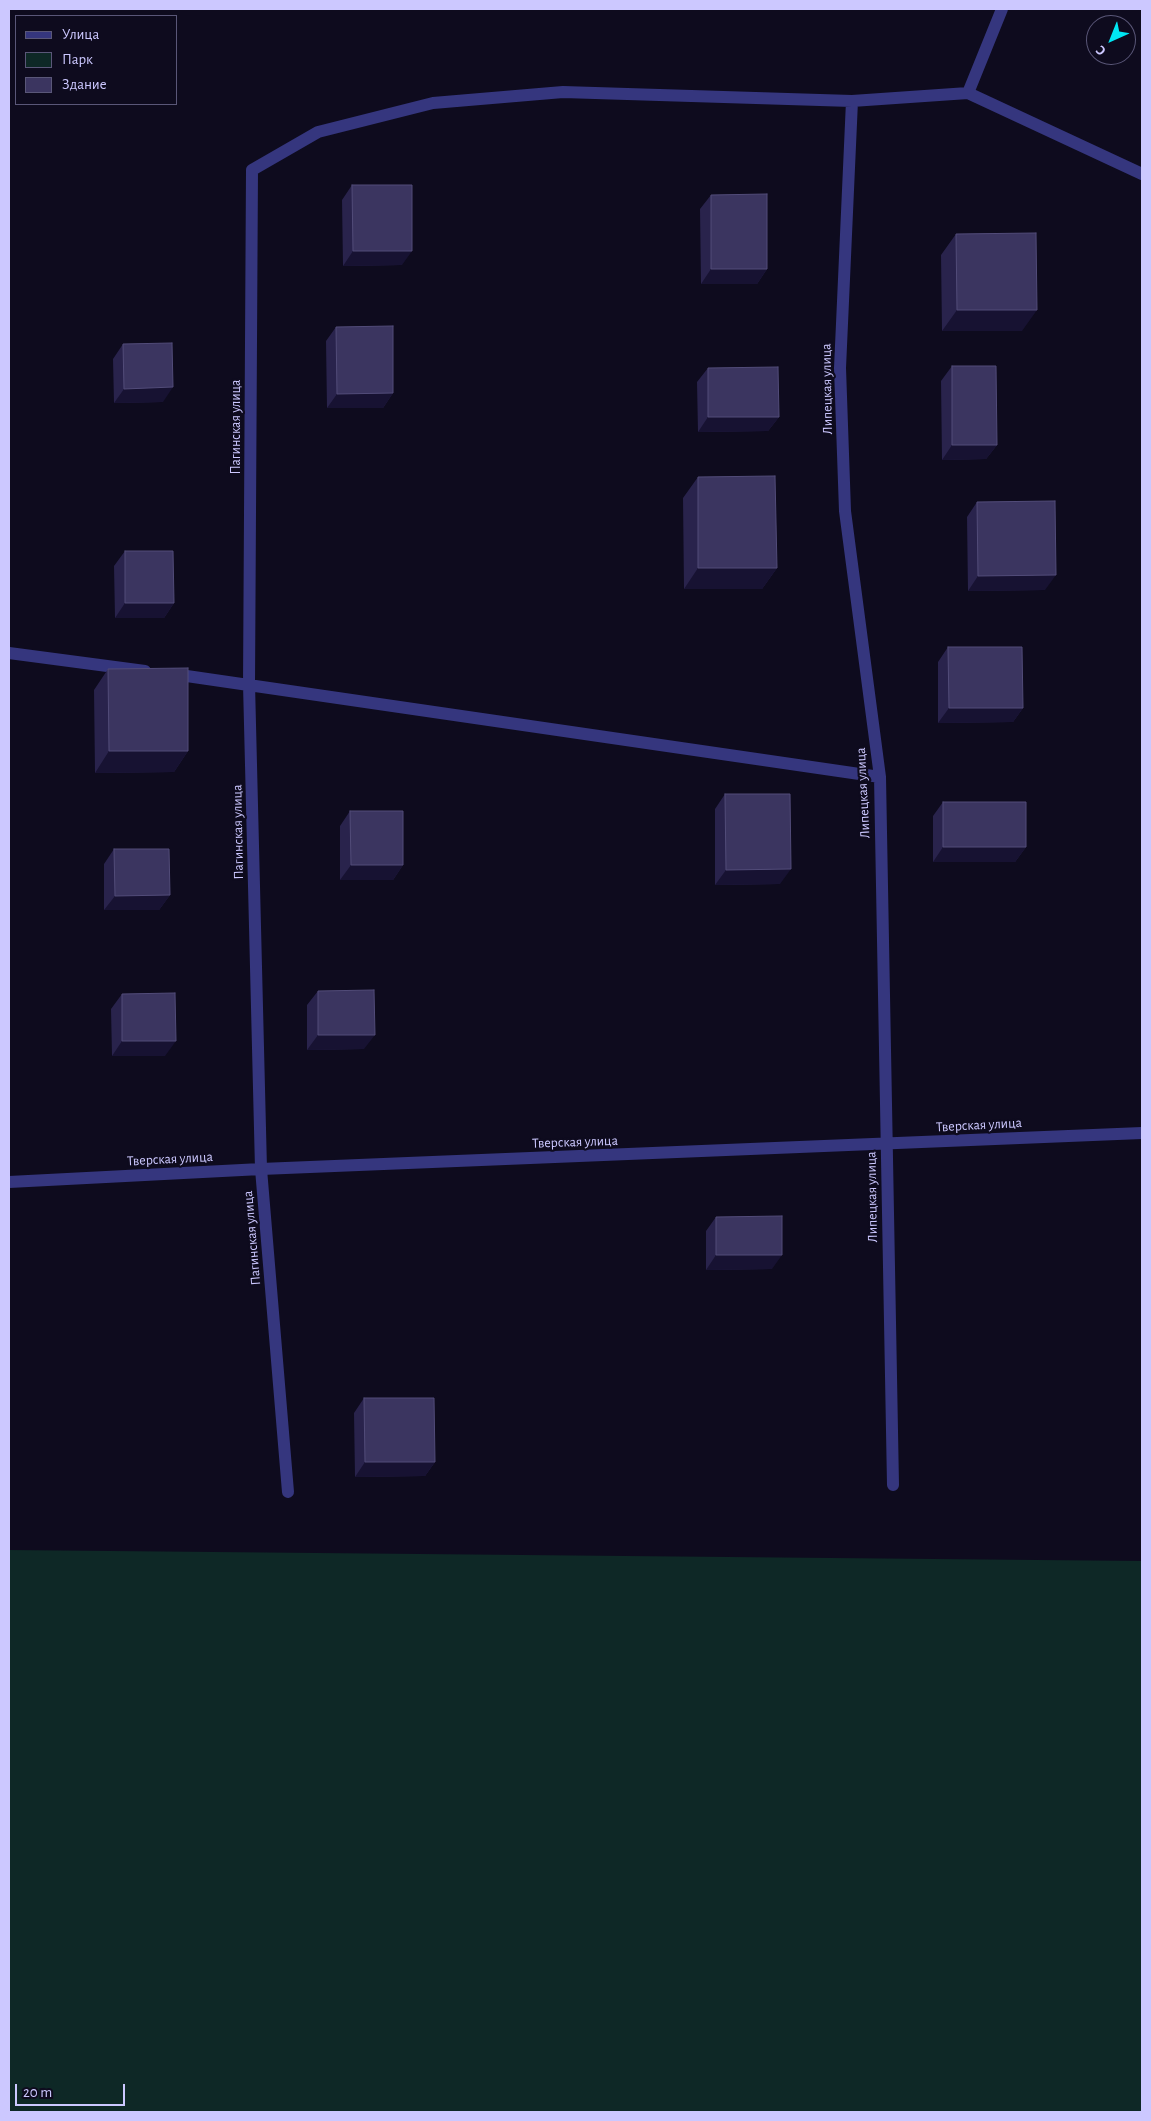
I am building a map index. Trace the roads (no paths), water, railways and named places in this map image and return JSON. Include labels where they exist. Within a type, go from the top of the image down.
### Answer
[{"type":"street","points":[[968,93],[1002,9]]},
{"type":"street","name":"Пагинская улица","points":[[288,1492],[261,1170],[249,684],[252,170],[318,132],[433,103],[563,92],[852,101]]},
{"type":"street","points":[[852,101],[968,93],[1142,174]]},
{"type":"street","name":"Липецкая улица","points":[[852,101],[840,368],[844,511],[880,777],[892,1486]]},
{"type":"street","points":[[9,653],[249,684],[880,777]]},
{"type":"street","name":"Тверская улица","points":[[9,1182],[1142,1133]]}]
